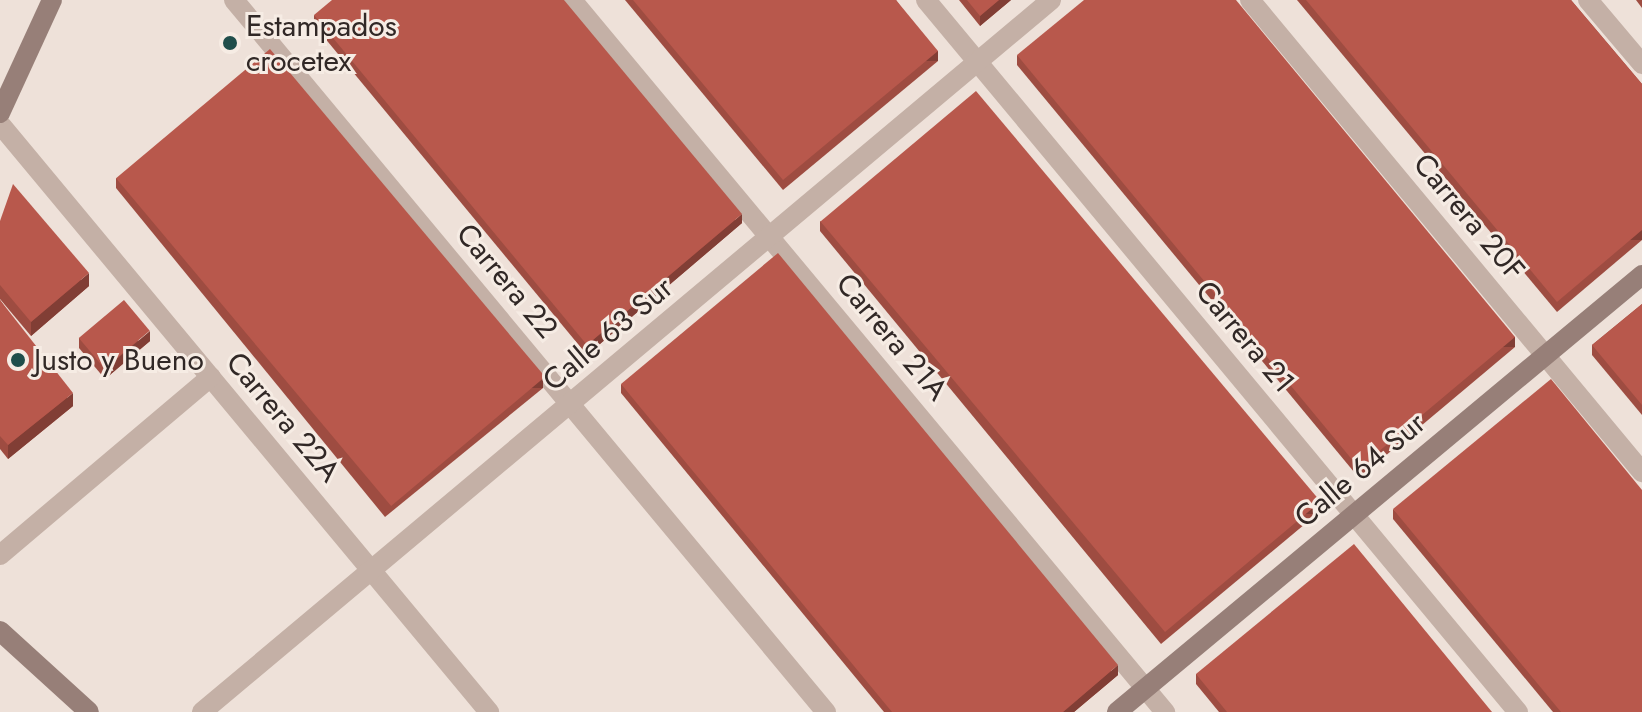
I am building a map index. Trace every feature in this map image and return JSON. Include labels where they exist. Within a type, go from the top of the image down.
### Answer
[{"type":"street","points":[[0,113],[52,0]]},
{"type":"street","name":"Carrera 22","points":[[234,0],[826,712]]},
{"type":"street","name":"Carrera 21A","points":[[572,0],[1165,712]]},
{"type":"street","name":"Carrera 21","points":[[926,0],[1518,712]]},
{"type":"street","name":"Calle 63 Sur","points":[[202,712],[1051,0]]},
{"type":"street","name":"Carrera 20F","points":[[1250,0],[1642,472]]},
{"type":"street","points":[[1588,0],[1642,64]]},
{"type":"street","name":"Carrera 22A","points":[[0,124],[489,712]]},
{"type":"street","name":"Calle 64 Sur","points":[[1117,712],[1642,275]]},
{"type":"street","points":[[0,555],[211,377]]},
{"type":"street","points":[[0,631],[89,712]]},
{"type":"building","points":[[332,0],[564,0],[742,214],[587,345],[314,15]]},
{"type":"building","points":[[633,0],[896,0],[938,51],[783,180]]},
{"type":"building","points":[[967,0],[999,0],[980,16]]},
{"type":"building","points":[[1084,0],[1236,0],[1515,337],[1359,468],[1017,55]]},
{"type":"building","points":[[1306,0],[1571,0],[1642,84],[1642,230],[1557,302]]},
{"type":"building","points":[[270,49],[545,377],[391,506],[116,178]]},
{"type":"building","points":[[976,91],[1321,502],[1165,632],[820,221]]},
{"type":"building","points":[[13,184],[89,273],[31,322],[0,285],[0,221]]},
{"type":"building","points":[[778,253],[1118,665],[1063,712],[892,712],[621,384]]},
{"type":"building","name":"Justo y Bueno","points":[[0,300],[73,393],[8,445],[0,436]]},
{"type":"building","points":[[124,300],[150,331],[105,369],[79,338]]},
{"type":"building","points":[[1642,304],[1642,405],[1592,345]]},
{"type":"building","points":[[1551,379],[1642,490],[1642,712],[1561,712],[1393,509]]},
{"type":"building","points":[[1354,544],[1492,712],[1227,712],[1196,674]]},
{"type":"place","name":"Estampados crocetex","points":[[230,43]]},
{"type":"place","name":"Justo y Bueno","points":[[18,360]]}]
